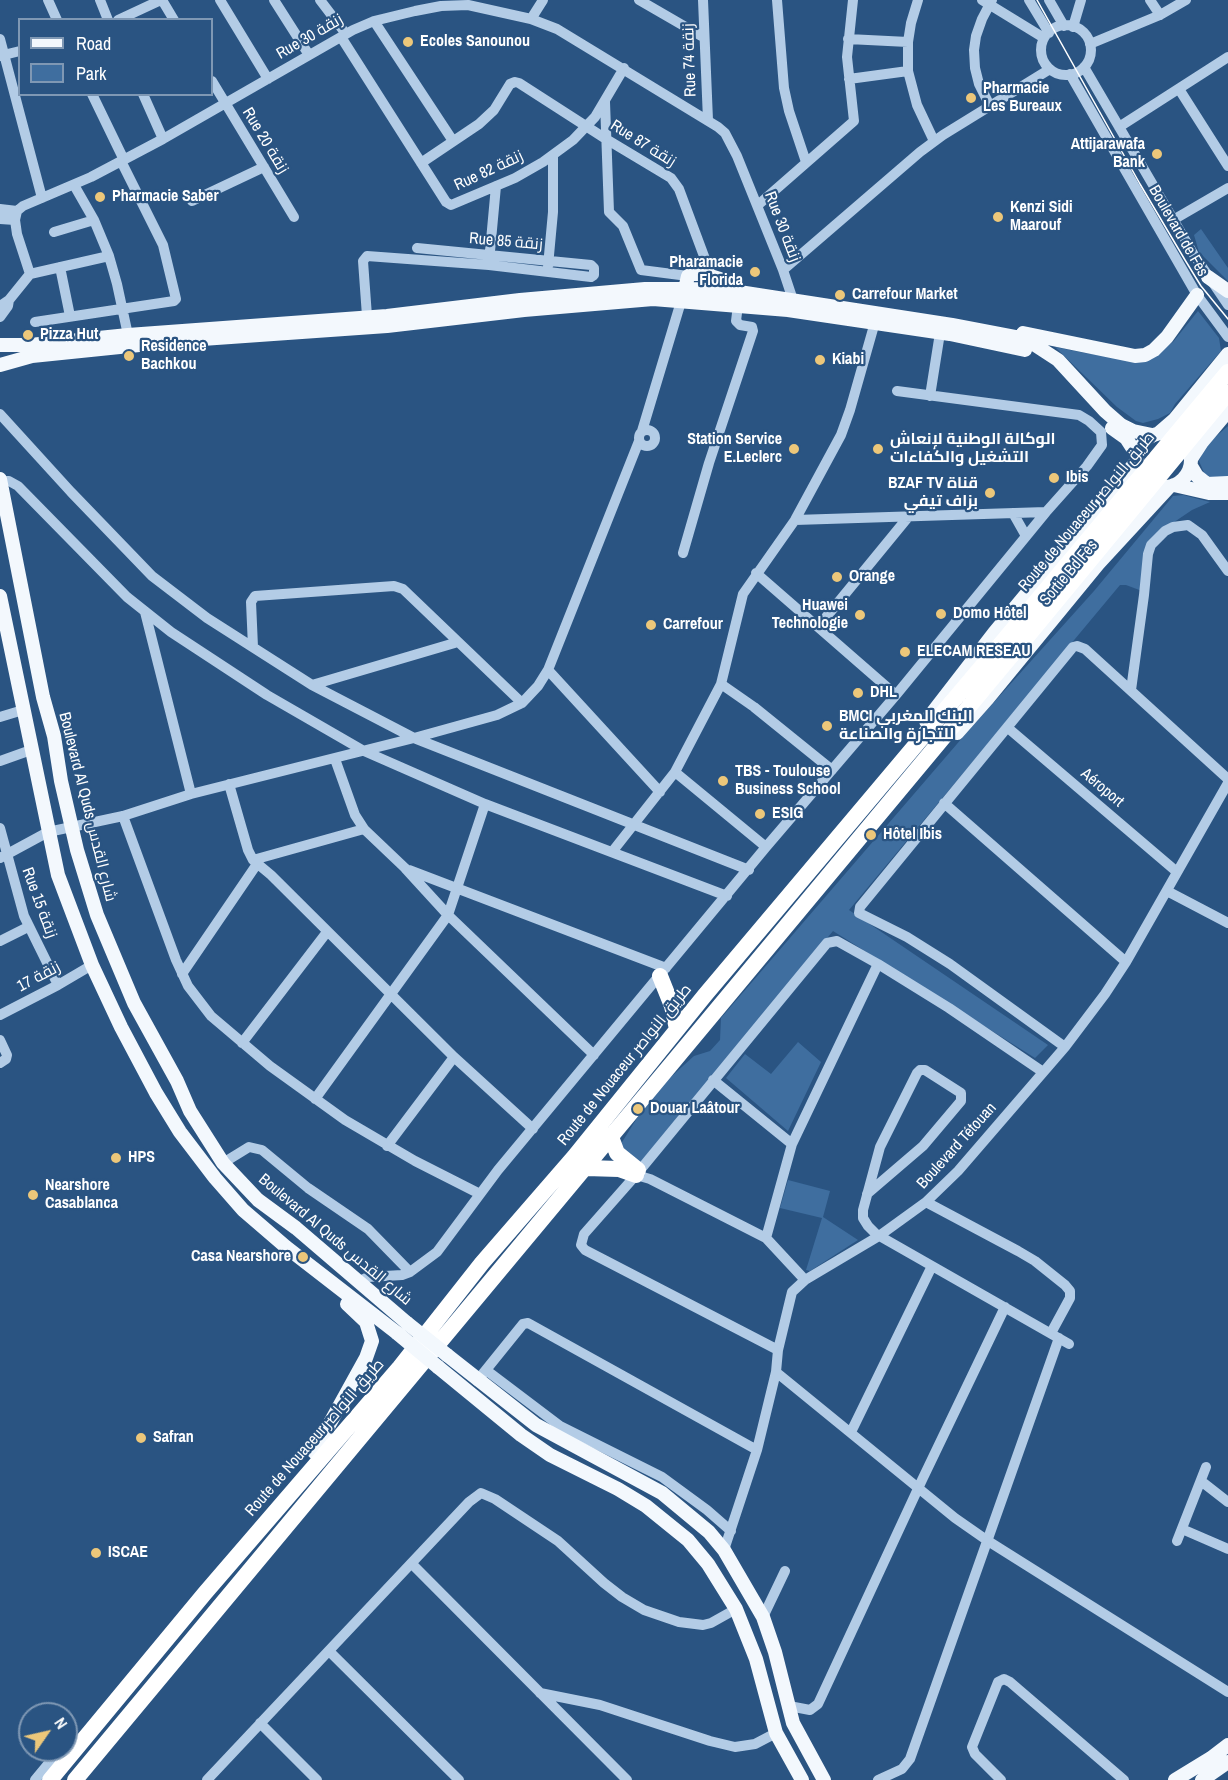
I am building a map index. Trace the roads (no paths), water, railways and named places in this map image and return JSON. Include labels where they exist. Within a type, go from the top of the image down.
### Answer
[{"type":"highway","name":"Route de Nouaceur طريق النواصر","points":[[75,1780],[923,762],[1006,650],[1228,372]]},
{"type":"highway","name":"Route de Nouaceur طريق النواصر","points":[[50,1780],[205,1593],[400,1366],[482,1263],[567,1165],[677,1029],[908,754],[1006,650],[1228,393]]},
{"type":"highway","points":[[661,969],[676,995],[684,1003],[695,1008]]},
{"type":"highway","points":[[661,969],[677,1029]]},
{"type":"highway","points":[[611,1137],[618,1154],[642,1175]]},
{"type":"highway","points":[[586,1168],[619,1168],[642,1175]]},
{"type":"highway","points":[[78,1729],[363,1396],[400,1366]]},
{"type":"highway","points":[[37,1780],[51,1762]]},
{"type":"main road","points":[[0,365],[32,356],[188,340],[387,326],[524,310],[653,299],[685,289],[693,274],[711,275],[726,281],[739,298]]},
{"type":"main road","points":[[1208,277],[1228,291]]},
{"type":"main road","points":[[0,345],[30,345],[128,335],[387,316],[520,300],[634,290],[685,289],[1016,346],[1041,357],[1064,377],[1100,416],[1126,438],[1136,458],[1138,469],[1147,482],[1161,487],[1172,486],[1209,493],[1228,493]]},
{"type":"main road","points":[[1000,333],[1016,332],[1135,356],[1145,356],[1167,337],[1197,295]]},
{"type":"main road","points":[[739,298],[793,300],[1020,338],[1047,351],[1070,371],[1113,419],[1133,431],[1179,436],[1188,446],[1197,476],[1207,484],[1228,483]]},
{"type":"main road","points":[[908,754],[917,734],[955,682],[1136,458],[1142,443],[1175,419],[1228,354]]},
{"type":"main road","points":[[1172,486],[1183,480],[1202,442],[1227,411]]},
{"type":"main road","name":"Boulevard Al Quds شارع القدس","points":[[0,480],[72,827],[97,915],[134,1003],[177,1081],[190,1111],[223,1162],[258,1200],[297,1228],[447,1355],[482,1376],[536,1425],[662,1493],[709,1532],[724,1550],[763,1617],[797,1731],[824,1780]]},
{"type":"main road","name":"Sortie Bd Fès","points":[[923,762],[957,733],[1098,564],[1172,486]]},
{"type":"main road","name":"Boulevard Al Quds شارع القدس","points":[[0,596],[5,645],[23,710],[58,875],[92,965],[121,1027],[156,1093],[180,1132],[214,1178],[243,1210],[521,1435],[550,1455],[618,1490],[668,1523],[688,1540],[708,1564],[736,1609],[756,1659],[776,1733],[802,1780]]},
{"type":"main road","points":[[314,1452],[366,1358],[372,1341],[366,1322],[342,1299],[333,1283]]},
{"type":"main road","points":[[1175,1780],[1203,1764],[1228,1745]]},
{"type":"main road","points":[[1202,1780],[1228,1762]]},
{"type":"street","points":[[48,0],[56,18]]},
{"type":"street","points":[[100,0],[107,18]]},
{"type":"street","points":[[122,18],[161,0],[173,18]]},
{"type":"street","points":[[220,0],[268,79]]},
{"type":"street","points":[[274,0],[309,55]]},
{"type":"street","name":"Rue 82 زنقة","points":[[320,0],[421,163],[446,202],[451,205],[530,170],[573,140],[588,126],[624,68]]},
{"type":"street","points":[[531,19],[543,0]]},
{"type":"street","points":[[639,0],[703,37]]},
{"type":"street","name":"Rue 74 زنقة","points":[[703,0],[708,120]]},
{"type":"street","points":[[777,0],[784,88],[806,162]]},
{"type":"street","points":[[758,205],[854,121],[849,79],[848,39],[853,0]]},
{"type":"street","points":[[918,0],[908,42],[908,71],[917,105],[934,141]]},
{"type":"street","points":[[1029,0],[1046,36],[1042,54],[1044,62],[1050,69],[1060,74],[1070,74],[1084,67],[1089,57],[1090,44],[1083,33],[1068,26],[1049,0]]},
{"type":"street","points":[[1046,36],[1068,26],[1081,0]]},
{"type":"street","points":[[1150,0],[1160,15]]},
{"type":"street","points":[[1090,44],[1160,15],[1186,0]]},
{"type":"street","points":[[990,106],[979,84],[975,68],[976,36],[988,1],[1046,36]]},
{"type":"street","name":"Rue 30 زنقة","points":[[16,215],[23,206],[74,185],[122,161],[226,104],[343,35],[374,21],[415,10],[445,3],[471,3],[531,19],[557,29],[624,68],[725,133],[758,205],[793,300]]},
{"type":"street","points":[[374,21],[453,141],[421,163]]},
{"type":"street","points":[[0,39],[2,56],[42,198]]},
{"type":"street","points":[[848,39],[908,42]]},
{"type":"street","points":[[2,56],[18,52]]},
{"type":"street","points":[[1119,127],[1228,57]]},
{"type":"street","name":"Boulevard de Fès","points":[[1084,67],[1173,220],[1228,305]]},
{"type":"street","points":[[783,270],[934,141],[1050,69]]},
{"type":"street","points":[[849,79],[908,71]]},
{"type":"street","name":"Boulevard de Fès","points":[[1070,74],[1197,295],[1228,337]]},
{"type":"street","name":"Rue 87 زنقة","points":[[453,141],[488,116],[510,84],[519,82],[606,139],[671,177],[679,189],[711,275]]},
{"type":"street","name":"Rue 20 زنقة","points":[[213,83],[294,217]]},
{"type":"street","points":[[1179,89],[1228,166]]},
{"type":"street","points":[[35,322],[174,301],[177,297],[163,245],[93,96]]},
{"type":"street","points":[[144,96],[163,139]]},
{"type":"street","points":[[3,857],[48,832],[123,816],[191,794],[335,759],[497,715],[522,703],[538,686],[548,670],[641,436],[685,289],[643,271],[638,265],[623,226],[609,212],[605,101]]},
{"type":"street","points":[[367,316],[363,261],[365,257],[489,260],[548,273],[553,212],[553,155]]},
{"type":"street","points":[[192,201],[264,167]]},
{"type":"street","points":[[74,185],[94,220],[109,256],[128,335]]},
{"type":"street","points":[[489,260],[496,186]]},
{"type":"street","points":[[1173,220],[1228,188]]},
{"type":"street","points":[[0,209],[16,215]]},
{"type":"street","points":[[0,219],[16,215]]},
{"type":"street","points":[[16,215],[17,234],[30,274]]},
{"type":"street","points":[[54,232],[94,220]]},
{"type":"street","name":"Rue 85 زنقة","points":[[417,248],[489,260],[549,261],[591,265],[594,268],[592,277],[548,273]]},
{"type":"street","points":[[0,317],[8,306],[4,303],[30,274],[109,256]]},
{"type":"street","points":[[60,267],[70,316]]},
{"type":"street","points":[[683,553],[709,463],[753,331],[752,327],[741,325],[736,321],[739,298]]},
{"type":"street","points":[[612,852],[675,772],[721,684],[743,594],[795,520],[841,435],[875,322]]},
{"type":"street","points":[[930,396],[940,333]]},
{"type":"street","points":[[360,1281],[368,1277],[402,1275],[410,1272],[437,1252],[480,1194],[661,969],[749,870],[1099,451],[1103,437],[1095,426],[1080,415],[897,391]]},
{"type":"street","points":[[0,414],[152,576],[177,596],[312,685],[414,738],[749,870]]},
{"type":"street","points":[[0,480],[9,481],[18,486],[127,597],[171,632],[267,695],[364,751],[485,804],[727,896]]},
{"type":"street","points":[[795,520],[1046,512]]},
{"type":"street","points":[[1013,513],[1026,536]]},
{"type":"street","points":[[818,627],[909,516]]},
{"type":"street","points":[[1131,690],[1151,545],[1159,536],[1173,527],[1188,525],[1203,535],[1228,571]]},
{"type":"street","points":[[756,573],[896,695]]},
{"type":"street","points":[[253,647],[251,602],[255,596],[390,586],[403,589],[522,703]]},
{"type":"street","points":[[145,612],[191,794]]},
{"type":"street","points":[[312,685],[458,642]]},
{"type":"street","points":[[1065,1047],[950,964],[907,937],[859,914],[860,907],[1073,647],[1077,645],[1085,649],[1131,690],[1228,781]]},
{"type":"street","points":[[548,670],[660,792]]},
{"type":"street","points":[[721,684],[831,770]]},
{"type":"street","points":[[0,717],[23,710]]},
{"type":"street","name":"Aéroport","points":[[1008,728],[1177,872]]},
{"type":"street","points":[[0,761],[31,750]]},
{"type":"street","points":[[335,759],[355,815],[364,829],[405,868],[448,915],[594,1055]]},
{"type":"street","points":[[675,772],[766,847]]},
{"type":"street","name":"Boulevard Tétouan","points":[[724,1550],[757,1450],[792,1292],[805,1280],[879,1236],[926,1202],[957,1171],[1065,1047],[1126,962],[1228,781]]},
{"type":"street","points":[[229,784],[248,850],[255,862],[271,875],[454,1057],[533,1129]]},
{"type":"street","points":[[944,803],[1126,962]]},
{"type":"street","points":[[315,1099],[448,915],[485,804]]},
{"type":"street","points":[[123,816],[182,974],[193,994],[211,1016],[315,1099],[387,1146],[480,1194]]},
{"type":"street","name":"Rue 15 زنقة","points":[[0,828],[3,857],[28,927],[58,985]]},
{"type":"street","points":[[182,974],[255,862],[364,829]]},
{"type":"street","points":[[405,868],[661,969]]},
{"type":"street","points":[[1167,891],[1228,923]]},
{"type":"street","points":[[0,941],[28,927]]},
{"type":"street","points":[[242,1043],[327,932]]},
{"type":"street","points":[[778,1350],[585,1250],[581,1245],[584,1234],[642,1175],[714,1080],[827,943],[837,941],[878,964],[949,1008],[1043,1072]]},
{"type":"street","points":[[766,1238],[792,1144],[878,964]]},
{"type":"street","name":"زنقة 17","points":[[0,1015],[92,965]]},
{"type":"street","points":[[0,1040],[7,1053],[6,1059],[0,1063]]},
{"type":"street","points":[[387,1146],[454,1057]]},
{"type":"street","points":[[867,1194],[923,1146],[962,1101],[961,1093],[925,1070],[919,1071],[880,1147],[867,1194],[863,1218],[879,1236],[1069,1344]]},
{"type":"street","points":[[714,1080],[792,1144]]},
{"type":"street","points":[[223,1162],[249,1147],[262,1150],[301,1182],[368,1228],[410,1272]]},
{"type":"street","points":[[642,1175],[766,1238],[805,1280]]},
{"type":"street","points":[[878,1780],[902,1769],[910,1759],[988,1541],[1055,1335],[1070,1298],[1070,1292],[1065,1285],[1044,1268],[1018,1251],[926,1202]]},
{"type":"street","points":[[851,1432],[932,1266]]},
{"type":"street","points":[[789,1706],[810,1710],[818,1704],[1005,1307]]},
{"type":"street","points":[[731,1531],[708,1510],[662,1478],[560,1426],[482,1376],[524,1324],[528,1323],[757,1450]]},
{"type":"street","points":[[776,1372],[955,1518],[1228,1692]]},
{"type":"street","points":[[1177,1541],[1206,1467]]},
{"type":"street","points":[[1201,1481],[1228,1502]]},
{"type":"street","points":[[207,1780],[481,1493],[487,1494],[558,1541],[622,1597],[644,1610],[680,1622],[703,1625],[736,1609]]},
{"type":"street","points":[[1182,1529],[1228,1549]]},
{"type":"street","points":[[412,1564],[627,1780]]},
{"type":"street","points":[[763,1617],[785,1571]]},
{"type":"street","points":[[329,1650],[459,1780]]},
{"type":"street","points":[[1001,1780],[975,1754],[972,1748],[998,1682],[1004,1678],[1124,1780]]},
{"type":"street","points":[[540,1693],[600,1705],[735,1747],[755,1744],[776,1733]]},
{"type":"street","points":[[260,1723],[317,1780]]},
{"type":"tram line","points":[[1037,0],[1185,260],[1201,286],[1228,319]]},
{"type":"place","name":"Ecoles Sanounou","points":[[408,42]]},
{"type":"place","name":"Pharmacie Les Bureaux","points":[[971,98]]},
{"type":"place","name":"Attijarawafa Bank","points":[[1157,154]]},
{"type":"place","name":"Pharmacie Saber","points":[[100,197]]},
{"type":"place","name":"Kenzi Sidi Maarouf","points":[[998,217]]},
{"type":"place","name":"Pharamacie Florida","points":[[755,272]]},
{"type":"place","name":"Carrefour Market","points":[[840,295]]},
{"type":"place","name":"Pizza Hut","points":[[28,335]]},
{"type":"place","name":"Residence Bachkou","points":[[129,356]]},
{"type":"place","name":"Kiabi","points":[[820,360]]},
{"type":"place","name":"Station Service E.Leclerc","points":[[794,449]]},
{"type":"place","name":"الوكالة الوطنية لإنعاش التشغيل والكفاءات","points":[[878,449]]},
{"type":"place","name":"Ibis","points":[[1054,478]]},
{"type":"place","name":"BZAF TV قناة بزاف تيفي","points":[[990,493]]},
{"type":"place","name":"Orange","points":[[837,577]]},
{"type":"place","name":"Domo Hôtel","points":[[941,614]]},
{"type":"place","name":"Huawei Technologie","points":[[860,615]]},
{"type":"place","name":"Carrefour","points":[[651,625]]},
{"type":"place","name":"ELECAM RESEAU","points":[[905,652]]},
{"type":"place","name":"DHL","points":[[858,693]]},
{"type":"place","name":"BMCI البنك المغربي للتجارة والصناعة","points":[[827,726]]},
{"type":"place","name":"TBS - Toulouse Business School","points":[[723,781]]},
{"type":"place","name":"ESIG","points":[[760,814]]},
{"type":"place","name":"Hôtel Ibis","points":[[871,835]]},
{"type":"place","name":"Douar Laâtour","points":[[638,1109]]},
{"type":"place","name":"HPS","points":[[116,1158]]},
{"type":"place","name":"Nearshore Casablanca","points":[[33,1195]]},
{"type":"place","name":"Casa Nearshore","points":[[303,1257]]},
{"type":"place","name":"Safran","points":[[141,1438]]},
{"type":"place","name":"ISCAE","points":[[96,1553]]}]
